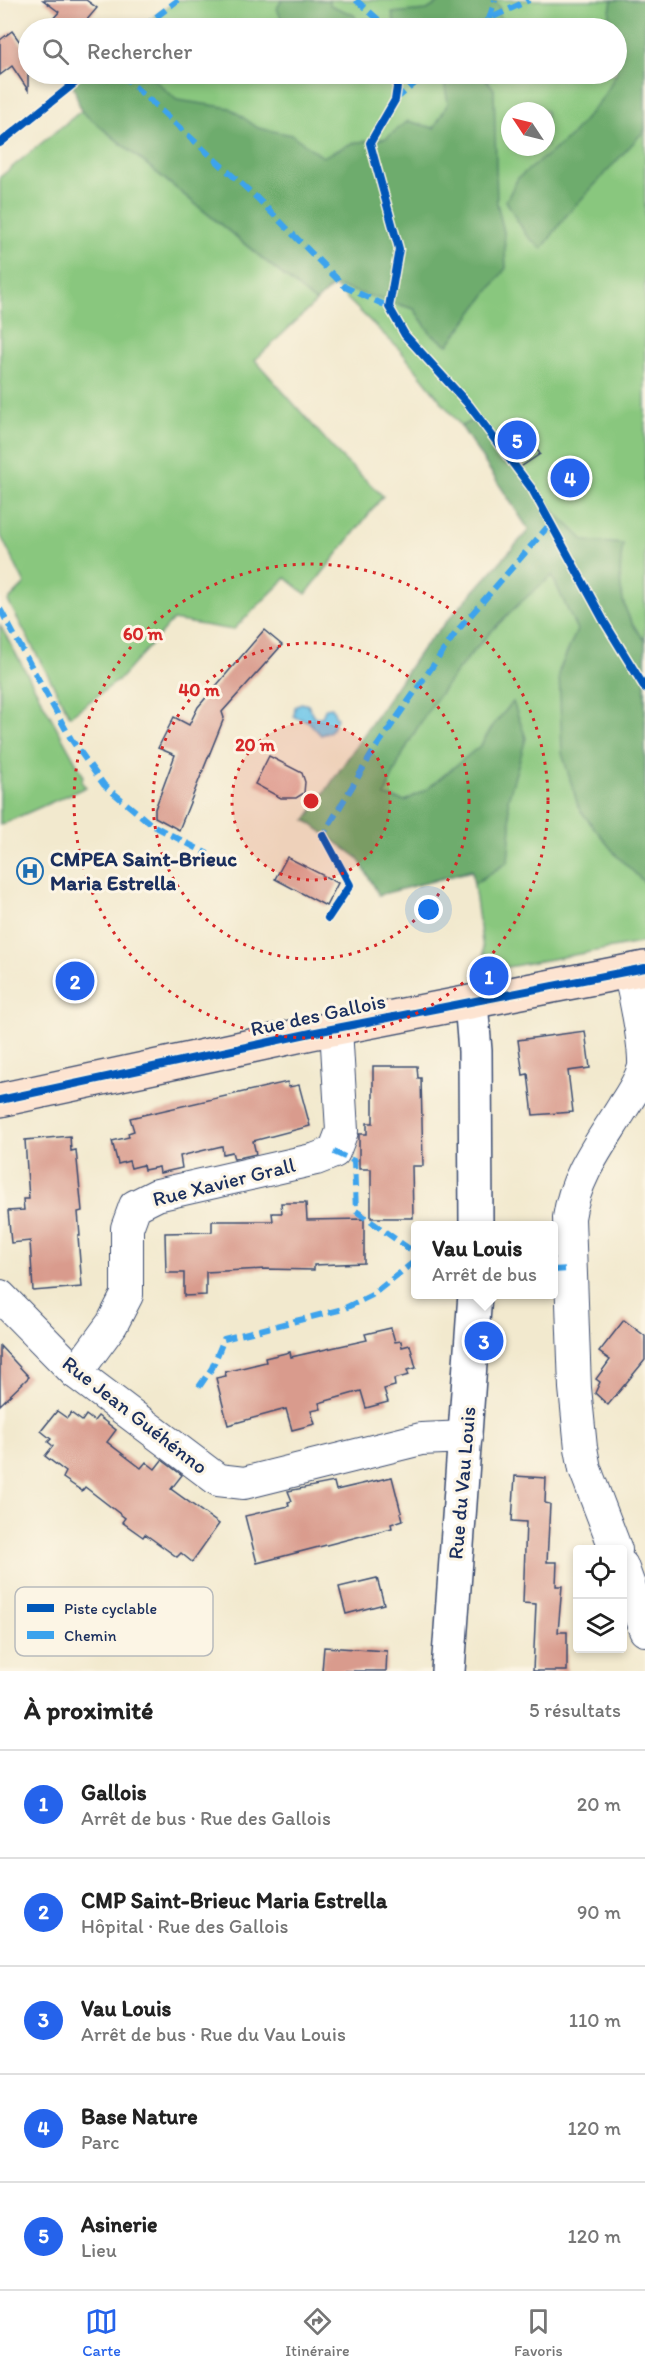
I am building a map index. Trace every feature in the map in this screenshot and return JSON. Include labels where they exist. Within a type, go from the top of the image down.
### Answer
[{"type":"main road","name":"Rue des Gallois","points":[[0,1100],[336,1028],[637,970]]},
{"type":"street","points":[[614,1545],[585,1469],[581,1448],[575,1388],[569,1218],[572,1197],[579,1178],[636,1086],[645,1065],[637,970]]},
{"type":"street","points":[[471,1002],[475,1063],[476,1221]]},
{"type":"street","name":"Rue Xavier Grall","points":[[76,1373],[112,1324],[127,1295],[127,1228],[135,1206],[158,1195],[316,1159],[334,1152],[342,1131],[336,1028]]},
{"type":"street","name":"Rue Jean Guéhénno","points":[[0,1296],[76,1373],[218,1480],[244,1483],[421,1439],[466,1437]]},
{"type":"street","name":"Rue du Vau Louis","points":[[448,1671],[475,1299]]},
{"type":"street","points":[[627,1580],[645,1630]]},
{"type":"green space","points":[[177,0],[645,0],[645,942],[486,971],[472,871],[379,895],[358,858],[306,820],[422,649],[529,530],[461,426],[400,350],[334,286],[322,296],[93,84],[627,84],[627,18],[153,18]]},
{"type":"green space","points":[[282,0],[329,0],[330,5],[354,15],[356,18],[281,18],[277,8]]},
{"type":"green space","points":[[443,0],[493,0],[499,6],[500,18],[393,18],[392,13],[427,10]]},
{"type":"green space","points":[[612,0],[645,0],[645,130],[566,216],[542,249],[526,235],[506,201],[518,178],[546,156],[555,156],[555,149],[570,137],[604,96],[611,84],[627,84],[627,18],[609,18]]},
{"type":"green space","points":[[73,84],[159,84],[177,100],[230,108],[258,128],[292,135],[323,157],[352,143],[386,138],[408,121],[434,128],[448,103],[444,84],[490,84],[494,89],[497,203],[504,232],[506,268],[448,345],[431,334],[414,309],[333,285],[316,302],[81,111]]},
{"type":"green space","points":[[81,111],[316,302],[255,360],[340,456],[383,496],[306,594],[286,578],[233,630],[173,620],[120,679],[70,716],[8,601],[25,584],[0,534],[0,177]]},
{"type":"green space","points":[[473,420],[557,514],[585,541],[623,544],[620,571],[622,595],[630,618],[645,640],[645,883],[617,856],[579,809],[562,753],[559,671],[577,630],[552,576],[501,621],[454,676],[413,735],[397,765],[385,796],[405,801],[427,789],[481,745],[494,724],[513,702],[526,738],[508,800],[511,827],[508,862],[474,884],[472,870],[379,895],[358,858],[306,820],[422,649],[529,530],[461,426]]},
{"type":"green space","points":[[0,625],[83,775],[82,783],[86,787],[0,825]]},
{"type":"water","points":[[301,703],[308,705],[314,717],[322,717],[326,708],[332,707],[337,719],[331,731],[321,735],[308,721],[294,717],[295,707]]},
{"type":"building","points":[[43,0],[86,0],[97,8],[88,18],[54,18],[59,12]]},
{"type":"building","points":[[12,31],[18,39],[18,75],[12,66],[0,75],[0,40]]},
{"type":"building","points":[[523,428],[540,454],[519,468],[501,442]]},
{"type":"building","points":[[264,630],[282,645],[222,712],[224,718],[179,830],[155,817],[155,809],[175,755],[158,748],[174,717],[189,725],[198,707]]},
{"type":"building","points":[[269,756],[302,773],[305,782],[304,793],[296,798],[281,798],[255,784]]},
{"type":"building","points":[[287,857],[338,883],[326,906],[275,879]]},
{"type":"building","points":[[585,1031],[590,1068],[568,1071],[573,1112],[533,1115],[528,1074],[523,1075],[518,1040]]},
{"type":"building","points":[[373,1066],[417,1066],[418,1078],[421,1078],[423,1166],[412,1166],[413,1218],[371,1218],[371,1169],[359,1169],[359,1134],[367,1134],[367,1123],[373,1123]]},
{"type":"building","points":[[287,1082],[289,1087],[299,1085],[310,1126],[253,1141],[256,1154],[234,1159],[232,1152],[223,1154],[222,1146],[180,1156],[182,1168],[160,1173],[159,1167],[144,1170],[143,1165],[131,1168],[129,1161],[118,1164],[112,1141],[129,1137],[128,1133],[134,1131],[130,1118]]},
{"type":"building","points":[[70,1136],[71,1151],[76,1150],[82,1211],[78,1212],[80,1236],[78,1236],[82,1287],[33,1291],[30,1241],[11,1243],[8,1211],[24,1210],[23,1199],[29,1199],[25,1140]]},
{"type":"building","points":[[281,1203],[306,1203],[307,1220],[364,1219],[364,1263],[314,1265],[314,1270],[265,1269],[206,1272],[206,1295],[184,1296],[184,1273],[166,1273],[165,1233],[212,1232],[212,1221],[273,1221],[272,1213],[282,1213]]},
{"type":"building","points":[[624,1320],[645,1336],[645,1360],[608,1405],[595,1393],[600,1382],[596,1379],[610,1360],[599,1352]]},
{"type":"building","points":[[391,1328],[395,1342],[401,1341],[402,1347],[410,1345],[416,1368],[407,1370],[409,1375],[394,1379],[395,1386],[384,1389],[388,1402],[366,1408],[361,1391],[319,1403],[321,1409],[311,1411],[315,1424],[292,1430],[286,1409],[228,1425],[216,1378],[226,1376],[225,1372],[266,1362],[265,1358],[290,1352],[291,1357],[367,1340],[365,1334]]},
{"type":"building","points":[[0,1346],[29,1377],[0,1405]]},
{"type":"building","points":[[57,1411],[67,1418],[71,1413],[82,1421],[86,1415],[94,1421],[98,1416],[116,1430],[107,1442],[141,1468],[146,1462],[155,1469],[162,1460],[182,1475],[171,1489],[219,1524],[192,1562],[181,1553],[177,1557],[145,1534],[143,1537],[122,1522],[125,1518],[85,1487],[82,1491],[63,1478],[66,1472],[45,1456],[53,1446],[48,1442],[51,1439],[41,1431]]},
{"type":"building","points":[[515,1476],[546,1478],[545,1503],[550,1504],[547,1562],[557,1562],[556,1586],[562,1586],[558,1632],[567,1632],[567,1671],[533,1671],[536,1604],[523,1603],[526,1522],[512,1521]]},
{"type":"building","points":[[392,1477],[403,1520],[391,1524],[392,1528],[257,1563],[245,1516],[289,1506],[288,1502],[292,1501],[288,1491],[334,1482],[336,1490]]},
{"type":"building","points":[[377,1578],[384,1604],[346,1614],[339,1587]]},
{"type":"building","points":[[324,1647],[387,1651],[386,1671],[322,1671]]},
{"type":"marked path","points":[[155,18],[178,0]]},
{"type":"marked path","points":[[356,0],[377,18]]},
{"type":"marked path","points":[[489,18],[495,0]]},
{"type":"marked path","points":[[491,18],[529,0]]},
{"type":"marked path","points":[[132,84],[257,198],[345,287],[389,307]]},
{"type":"marked path","points":[[395,100],[414,84]]},
{"type":"marked path","points":[[325,840],[323,835],[373,752],[457,631],[551,523]]},
{"type":"marked path","points":[[0,609],[71,739],[104,785],[152,825],[208,854]]},
{"type":"marked path","points":[[334,1152],[354,1161],[356,1211],[411,1250]]},
{"type":"marked path","points":[[199,1387],[212,1368],[224,1339],[343,1309],[372,1295],[411,1264]]},
{"type":"marked path","points":[[558,1270],[570,1269]]},
{"type":"cycle path","points":[[0,143],[74,84]]},
{"type":"cycle path","points":[[397,84],[395,100],[370,143],[399,249],[389,307],[405,335],[469,405],[532,489],[605,623],[645,688]]},
{"type":"cycle path","points":[[323,835],[350,885],[328,918]]},
{"type":"cycle path","points":[[0,1100],[311,1033],[645,968]]},
{"type":"place","name":"Asinerie","points":[[517,440]]},
{"type":"place","name":"Base Nature","points":[[570,478]]},
{"type":"place","name":"CMPEA Saint-Brieuc Maria Estrella","points":[[30,871]]},
{"type":"place","name":"Gallois","points":[[489,976]]},
{"type":"place","name":"CMP Saint-Brieuc Maria Estrella","points":[[75,981]]},
{"type":"place","name":"Vau Louis","points":[[484,1341]]}]
